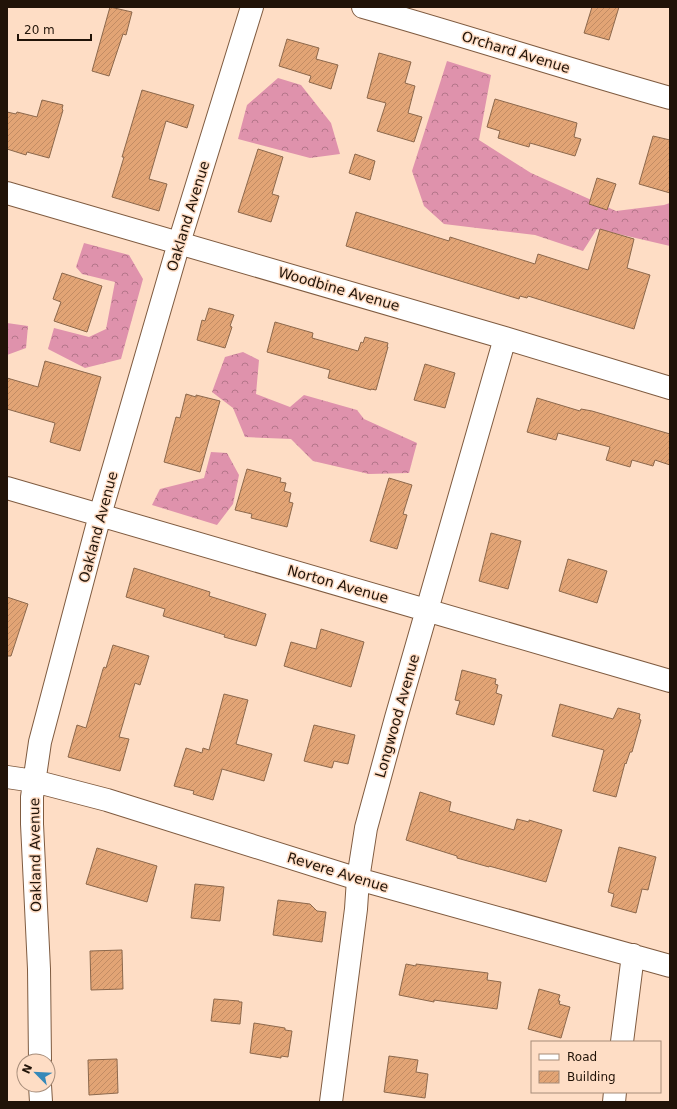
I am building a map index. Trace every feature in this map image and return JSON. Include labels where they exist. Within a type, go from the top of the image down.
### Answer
[{"type":"street","name":"Oakland Avenue","points":[[40,1053],[39,969],[32,797],[40,742],[100,515],[179,243],[252,7]]},
{"type":"street","name":"Orchard Avenue","points":[[363,7],[452,32],[589,75],[670,98]]},
{"type":"street","name":"Woodbine Avenue","points":[[7,193],[505,338],[670,388]]},
{"type":"street","name":"Longwood Avenue","points":[[331,1102],[356,909],[358,879],[366,828],[505,338]]},
{"type":"street","name":"Norton Avenue","points":[[7,488],[670,681]]},
{"type":"street","name":"Revere Avenue","points":[[7,777],[34,781],[107,800],[358,879],[670,966]]},
{"type":"street","points":[[622,1041],[633,955]]},
{"type":"green space","points":[[447,61],[491,75],[479,140],[531,173],[616,211],[670,203],[670,246],[597,229],[583,251],[535,235],[444,224],[424,206],[412,171]]},
{"type":"green space","points":[[278,78],[301,85],[331,123],[340,154],[310,158],[238,139],[247,105]]},
{"type":"green space","points":[[84,243],[129,255],[143,279],[121,359],[85,368],[48,349],[54,328],[89,337],[106,329],[115,282],[82,274],[76,267]]},
{"type":"green space","points":[[7,323],[28,326],[26,348],[7,355]]},
{"type":"green space","points":[[243,352],[259,360],[256,394],[290,407],[304,395],[357,410],[364,419],[417,443],[409,473],[369,474],[313,461],[291,439],[245,437],[233,408],[212,392],[225,357]]},
{"type":"green space","points":[[211,452],[227,453],[239,475],[233,504],[217,525],[152,505],[160,489],[204,478]]},
{"type":"building","points":[[110,7],[132,12],[126,35],[123,34],[109,76],[92,71]]},
{"type":"building","points":[[592,7],[619,7],[609,40],[584,33]]},
{"type":"building","points":[[287,39],[319,48],[316,59],[338,65],[331,89],[309,82],[311,76],[279,66]]},
{"type":"building","points":[[379,53],[411,62],[405,83],[415,86],[408,113],[422,117],[414,142],[377,131],[386,103],[367,98]]},
{"type":"building","points":[[142,90],[194,105],[187,128],[166,121],[149,179],[167,184],[159,211],[112,197]]},
{"type":"building","points":[[495,99],[577,123],[574,137],[581,139],[575,156],[530,143],[529,147],[498,138],[500,131],[487,127]]},
{"type":"building","points":[[42,100],[63,105],[63,110],[49,158],[27,152],[26,155],[7,149],[7,112],[16,114],[17,112],[37,117]]},
{"type":"building","points":[[653,136],[670,140],[670,193],[639,184]]},
{"type":"building","points":[[258,149],[283,157],[272,194],[279,196],[271,222],[238,212]]},
{"type":"building","points":[[355,154],[375,161],[370,180],[349,173]]},
{"type":"building","points":[[597,178],[616,184],[607,210],[589,204]]},
{"type":"building","points":[[356,212],[449,241],[450,237],[535,264],[538,254],[588,270],[600,229],[634,239],[627,268],[650,275],[634,329],[528,296],[527,298],[520,296],[519,299],[346,246]]},
{"type":"building","points":[[62,273],[102,286],[87,332],[54,321],[61,302],[53,299]]},
{"type":"building","points":[[209,308],[234,315],[230,326],[232,327],[225,348],[197,340],[202,320],[205,321]]},
{"type":"building","points":[[275,322],[313,333],[312,338],[358,351],[361,342],[363,343],[365,337],[388,343],[376,390],[371,390],[328,378],[330,370],[267,352]]},
{"type":"building","points":[[45,361],[101,377],[80,451],[50,442],[55,423],[7,409],[7,378],[38,387]]},
{"type":"building","points":[[425,364],[455,373],[445,408],[414,400]]},
{"type":"building","points":[[186,394],[220,401],[200,472],[164,462],[176,417],[180,418]]},
{"type":"building","points":[[537,398],[580,411],[581,409],[592,411],[670,434],[670,465],[655,460],[653,466],[632,460],[630,467],[606,460],[610,447],[558,433],[556,440],[527,432]]},
{"type":"building","points":[[247,469],[281,478],[280,482],[286,483],[284,491],[291,493],[289,502],[293,503],[287,527],[251,518],[252,514],[235,510]]},
{"type":"building","points":[[389,478],[412,485],[403,514],[407,515],[397,549],[370,541]]},
{"type":"building","points":[[491,533],[521,541],[508,589],[479,581]]},
{"type":"building","points":[[568,559],[607,571],[597,603],[559,591]]},
{"type":"building","points":[[134,568],[210,592],[209,596],[266,614],[256,646],[224,637],[225,635],[163,616],[165,609],[126,597]]},
{"type":"building","points":[[7,597],[28,604],[11,656],[7,656]]},
{"type":"building","points":[[321,629],[364,642],[351,687],[284,666],[291,642],[316,649]]},
{"type":"building","points":[[113,645],[149,656],[140,685],[135,683],[119,737],[129,739],[120,771],[68,757],[77,725],[86,728],[103,669],[104,667],[106,668]]},
{"type":"building","points":[[462,670],[496,679],[495,684],[498,685],[496,693],[502,695],[494,725],[456,714],[460,701],[455,700]]},
{"type":"building","points":[[224,694],[248,700],[236,744],[272,754],[264,781],[222,769],[213,800],[193,794],[194,791],[174,786],[186,748],[202,753],[203,748],[209,750]]},
{"type":"building","points":[[560,704],[613,719],[618,708],[640,714],[639,719],[641,720],[632,752],[630,752],[626,764],[625,763],[616,797],[593,791],[604,750],[552,736]]},
{"type":"building","points":[[314,725],[355,735],[348,764],[334,761],[332,768],[304,761]]},
{"type":"building","points":[[420,792],[451,802],[449,811],[514,830],[517,819],[529,822],[529,820],[562,830],[546,882],[457,858],[457,856],[406,840]]},
{"type":"building","points":[[619,847],[656,857],[648,890],[642,889],[636,913],[611,906],[614,894],[608,892]]},
{"type":"building","points":[[97,848],[157,866],[147,902],[86,884]]},
{"type":"building","points":[[195,884],[224,887],[220,921],[191,918]]},
{"type":"building","points":[[278,900],[310,904],[317,911],[326,912],[322,942],[273,935]]},
{"type":"building","points":[[122,950],[123,989],[91,990],[90,951]]},
{"type":"building","points":[[406,964],[488,973],[487,980],[501,982],[497,1009],[434,1000],[434,1002],[399,995]]},
{"type":"building","points":[[539,989],[560,995],[558,1001],[560,1001],[559,1004],[570,1007],[561,1038],[528,1029]]},
{"type":"building","points":[[214,999],[242,1002],[240,1024],[211,1021]]},
{"type":"building","points":[[254,1023],[285,1028],[285,1030],[292,1031],[288,1057],[281,1056],[281,1058],[250,1053]]},
{"type":"building","points":[[389,1056],[418,1060],[416,1072],[428,1074],[425,1098],[384,1092]]},
{"type":"building","points":[[117,1059],[118,1093],[89,1095],[88,1060]]}]
